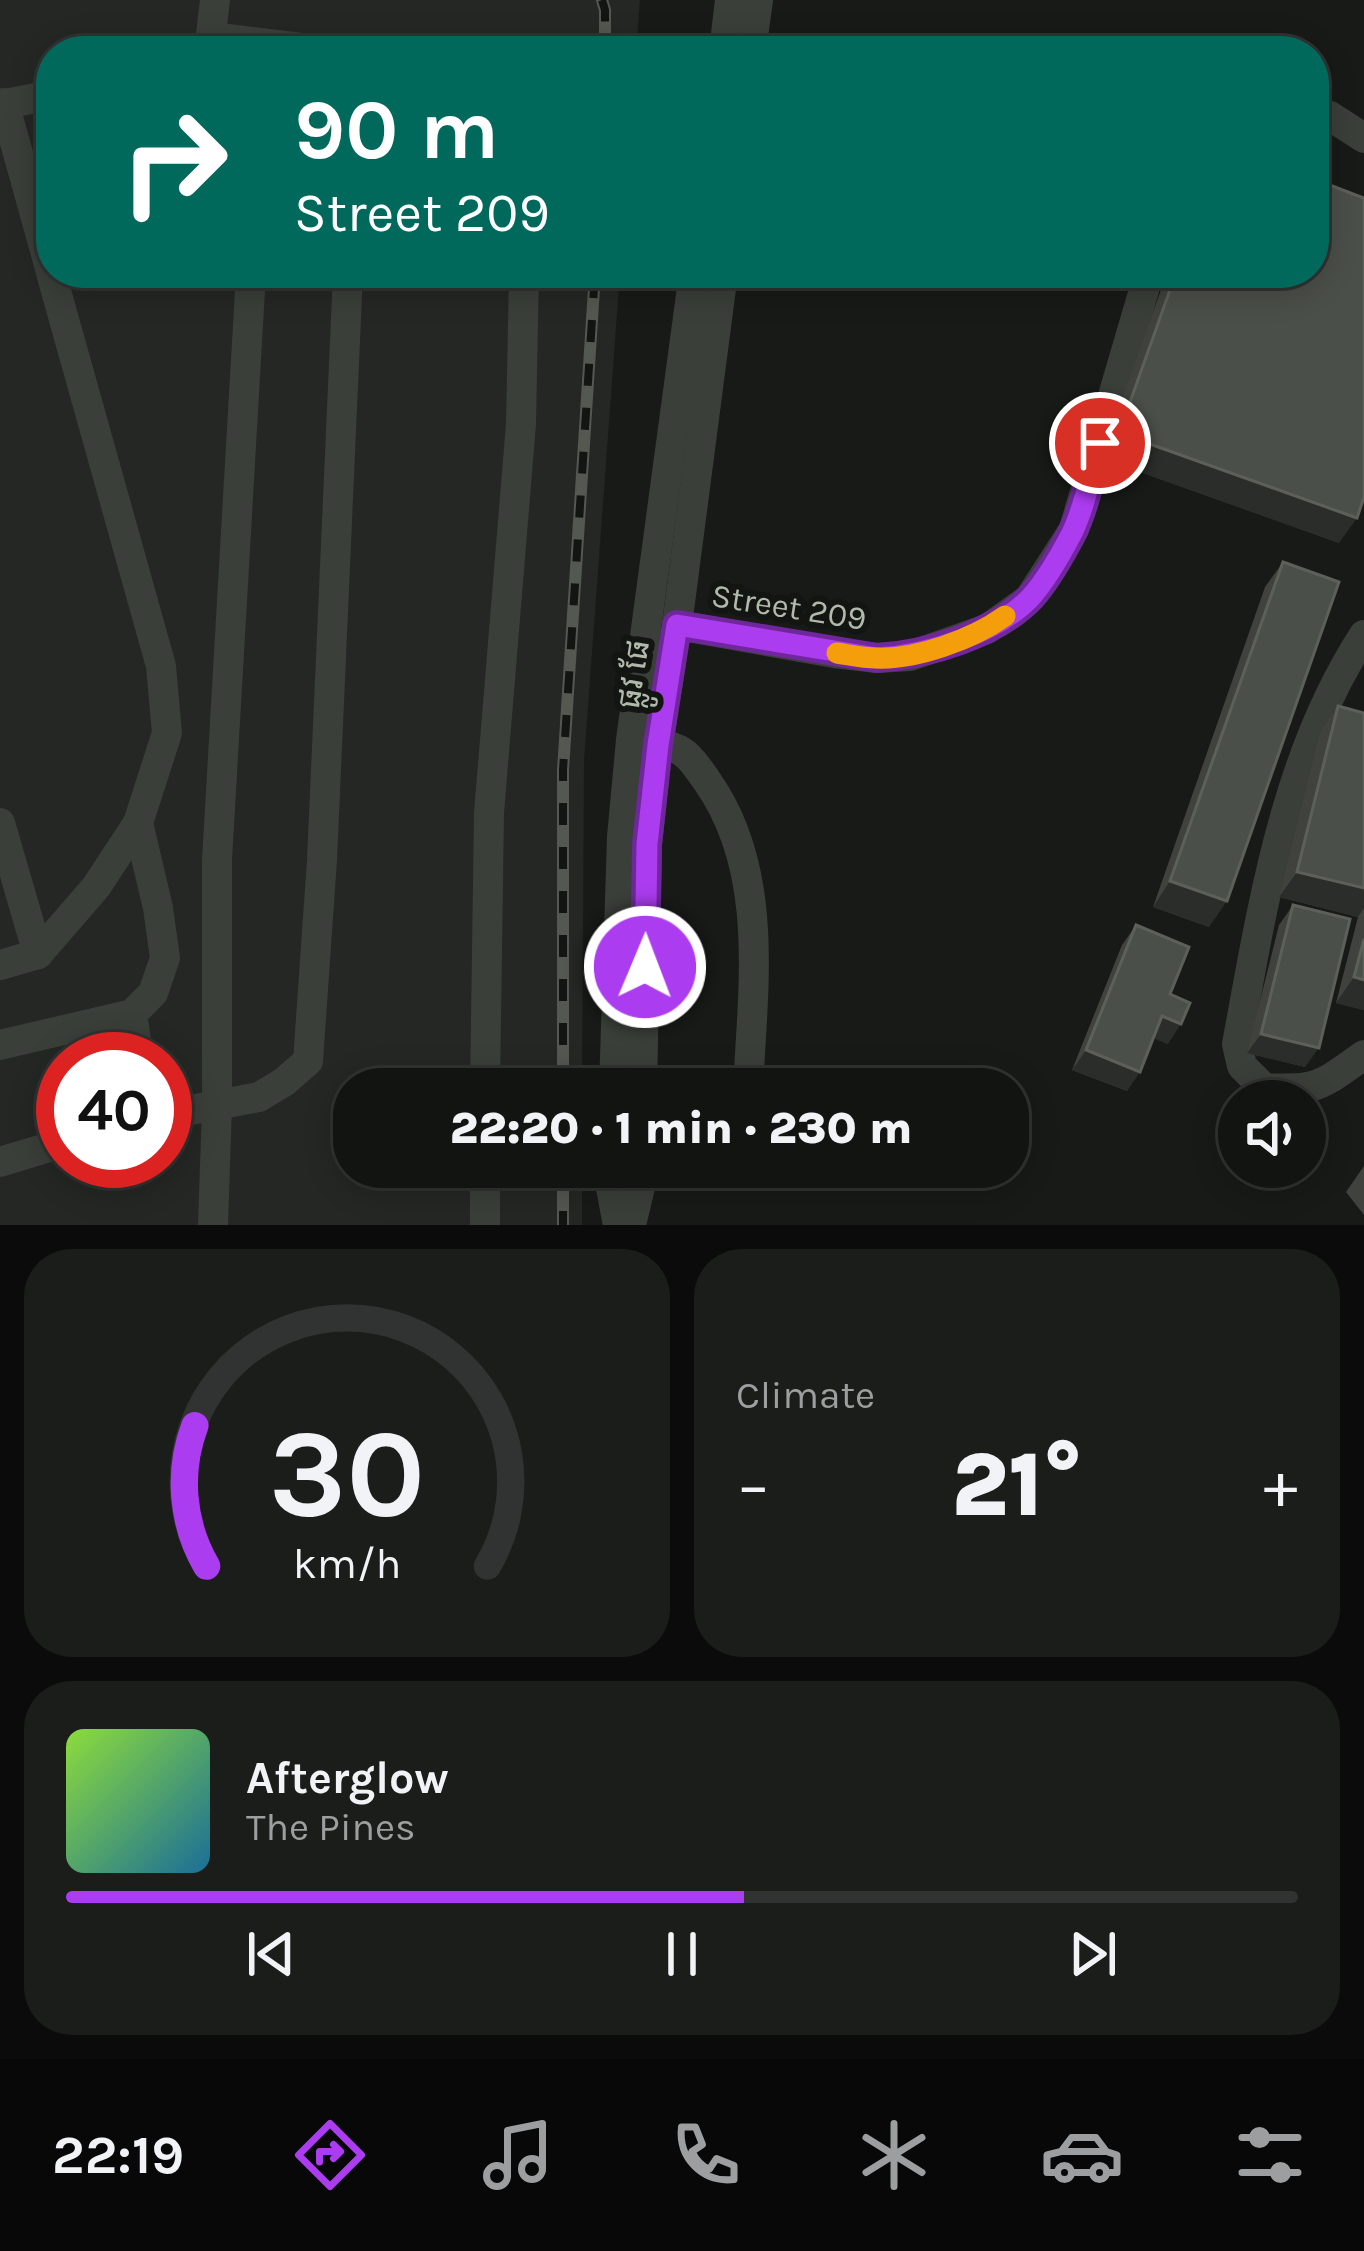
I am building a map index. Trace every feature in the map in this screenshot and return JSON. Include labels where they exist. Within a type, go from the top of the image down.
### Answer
[{"type":"street","points":[[211,36],[214,0]]},
{"type":"street","points":[[726,36],[730,0]]},
{"type":"street","points":[[754,36],[758,0]]},
{"type":"street","points":[[36,98],[2,104],[36,221]]},
{"type":"street","points":[[1329,116],[1364,138]]},
{"type":"street","points":[[0,965],[38,954],[96,887],[138,823],[167,733],[160,666],[55,288]]},
{"type":"street","points":[[213,1225],[217,860],[250,288]]},
{"type":"street","points":[[192,1110],[259,1097],[308,1061],[348,288]]},
{"type":"street","points":[[485,1068],[489,813],[520,424],[524,288]]},
{"type":"street","name":"ផ្លូវ ផែ","points":[[615,1068],[623,818],[692,288]]},
{"type":"street","name":"ផ្លូវ ផែ","points":[[642,1068],[647,844],[721,288]]},
{"type":"street","name":"Street 209","points":[[677,625],[834,653],[910,656],[987,629],[1029,599],[1074,529],[1145,288]]},
{"type":"street","points":[[1364,634],[1322,709],[1272,859],[1237,1044],[1242,1066],[1264,1088],[1319,1086],[1364,1055]]},
{"type":"street","points":[[658,745],[683,749],[693,760],[739,839],[752,906],[749,1068]]},
{"type":"street","points":[[0,823],[38,954]]},
{"type":"street","points":[[0,1046],[132,1014],[153,993],[165,958],[138,823]]},
{"type":"street","points":[[132,1014],[135,1032]]},
{"type":"street","points":[[0,1162],[36,1151]]},
{"type":"street","points":[[485,1188],[485,1225]]},
{"type":"street","points":[[611,1188],[618,1225]]},
{"type":"street","points":[[631,1225],[640,1188]]},
{"type":"shaded area","points":[[0,0],[640,0],[637,36],[36,36],[36,288],[619,288],[584,761],[582,1068],[333,1068],[333,1188],[582,1188],[582,1225],[0,1225]]},
{"type":"building","points":[[1329,185],[1364,198],[1364,497],[1357,518],[1119,433],[1171,288],[1329,288]]},
{"type":"building","points":[[1283,562],[1339,582],[1227,901],[1170,881]]},
{"type":"building","points":[[1338,706],[1364,713],[1364,888],[1297,872]]},
{"type":"building","points":[[1293,905],[1350,919],[1319,1048],[1261,1034]]},
{"type":"building","points":[[1136,925],[1189,947],[1170,994],[1190,1003],[1181,1024],[1162,1016],[1140,1072],[1086,1050]]},
{"type":"building","points":[[1364,939],[1364,980],[1354,977]]},
{"type":"railway","points":[[602,0],[605,36]]},
{"type":"railway","points":[[563,1068],[563,770],[594,288]]},
{"type":"railway","points":[[563,1188],[563,1225]]},
{"type":"slow traffic","points":[[837,653],[910,656],[987,629],[1005,616]]},
{"type":"route","points":[[645,967],[647,844],[677,625],[877,658],[910,656],[987,629],[1029,599],[1063,550],[1100,443]]}]
